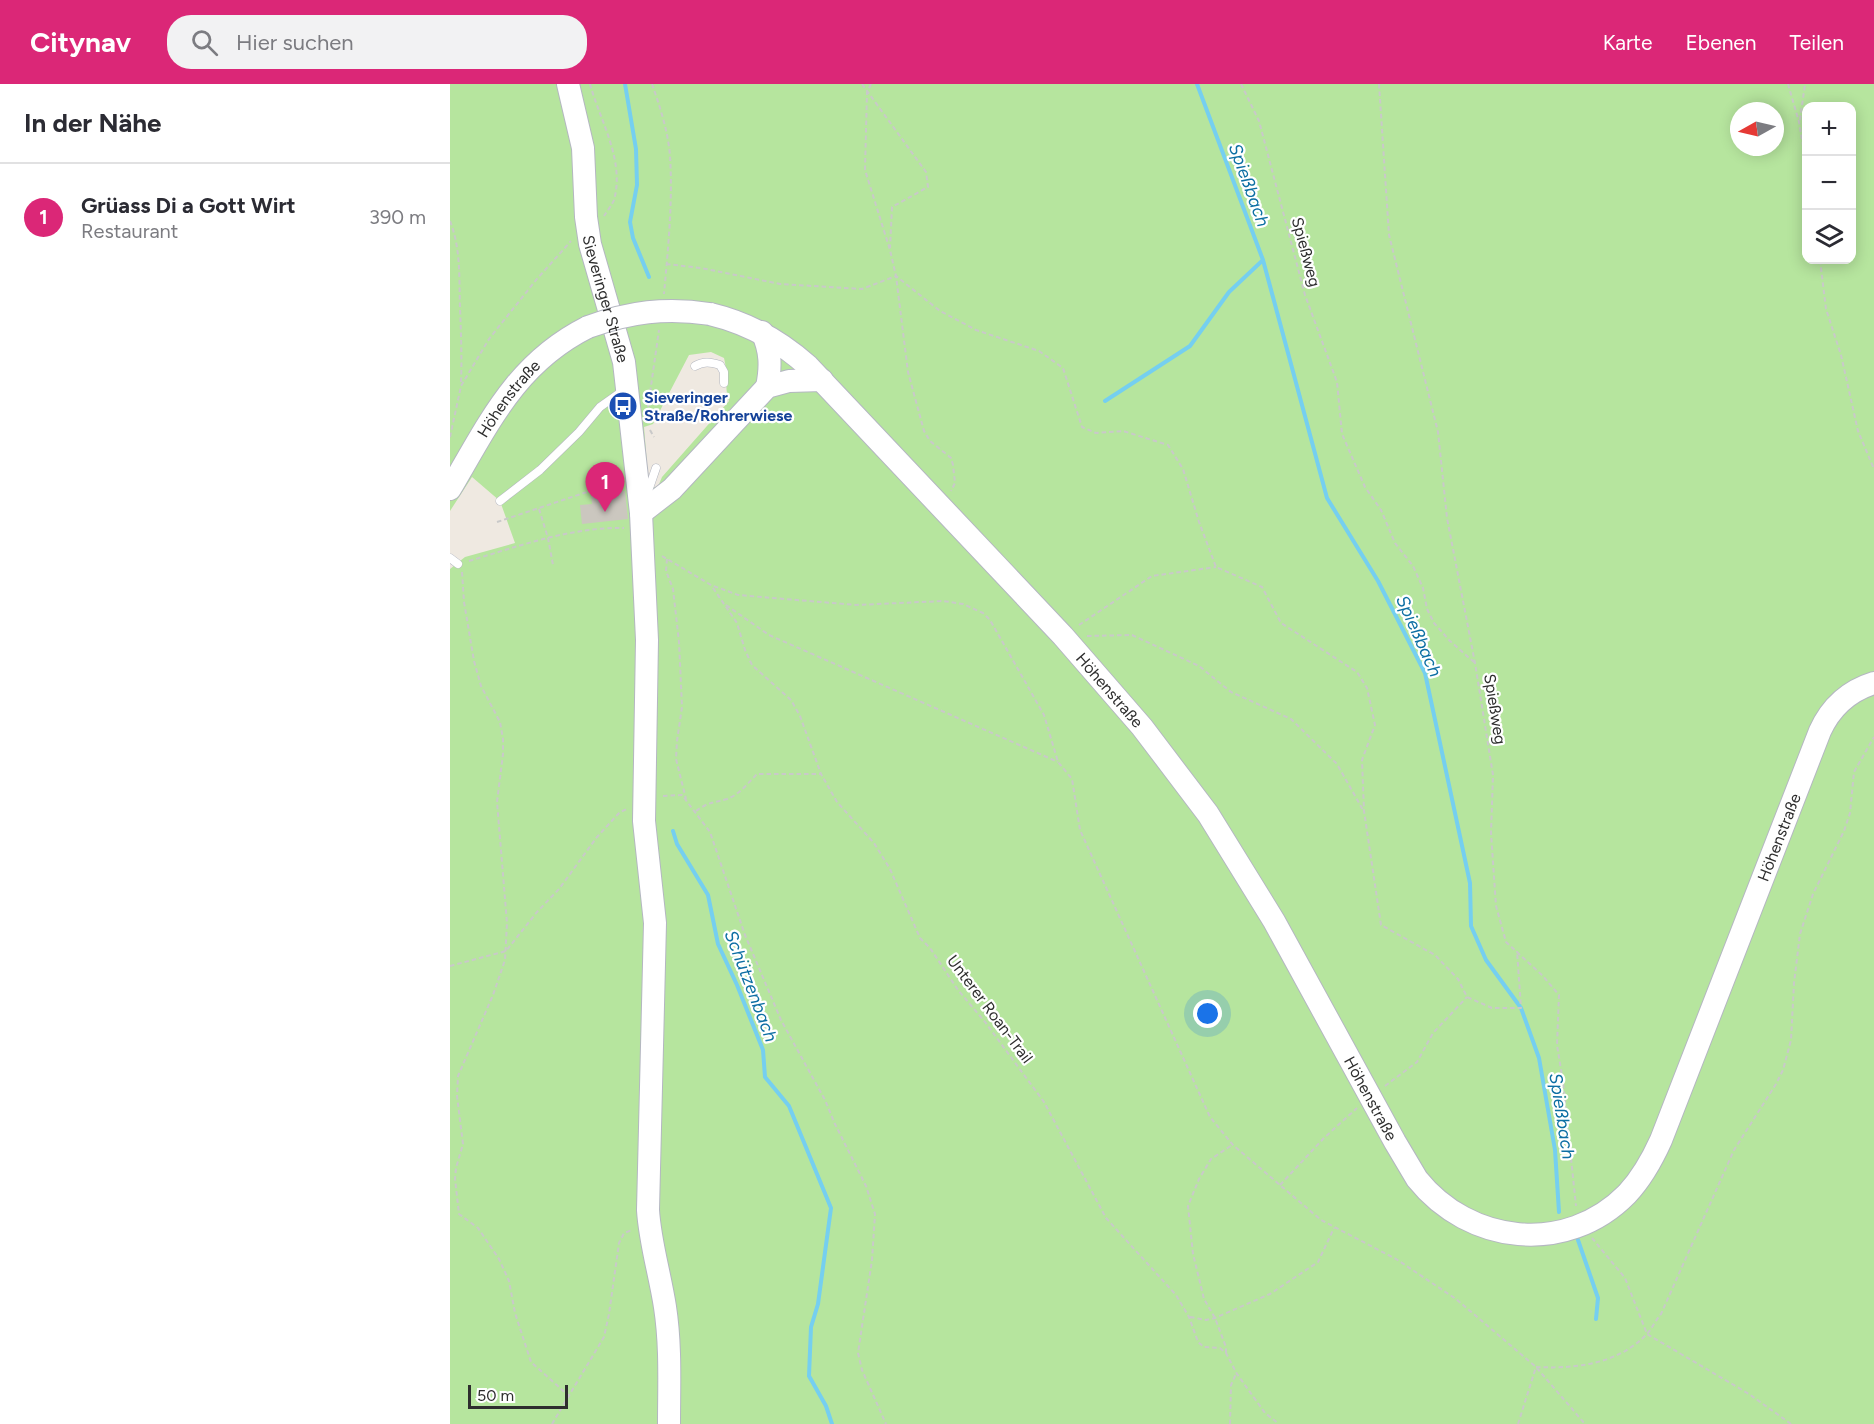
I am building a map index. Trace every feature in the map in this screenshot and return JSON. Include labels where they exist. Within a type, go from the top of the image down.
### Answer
[{"type":"street","name":"Sieveringer Straße","points":[[568,84],[583,148],[587,228],[618,339],[628,388],[642,523],[647,640],[644,800],[646,845],[655,922],[649,1227],[668,1332],[669,1424]]},
{"type":"street","name":"Höhenstraße","points":[[450,489],[496,412],[524,375],[557,345],[588,327],[646,311],[680,310],[710,314],[739,322],[762,333],[796,355],[1063,636],[1143,727],[1208,814],[1274,921],[1417,1179],[1432,1196],[1450,1210],[1479,1225],[1516,1234],[1553,1233],[1581,1224],[1603,1213],[1626,1195],[1651,1161],[1820,731],[1828,715],[1842,699],[1855,690],[1874,683]]},
{"type":"street","points":[[762,333],[770,352],[771,363],[767,387]]},
{"type":"street","points":[[642,523],[767,387],[789,381],[822,380]]},
{"type":"lane","points":[[695,366],[702,362],[720,365],[724,372],[724,383]]},
{"type":"lane","points":[[500,501],[540,470],[579,432],[600,407],[628,388]]},
{"type":"lane","points":[[642,523],[656,468]]},
{"type":"lane","points":[[450,558],[458,564]]},
{"type":"path","points":[[461,386],[489,339],[560,251],[604,216],[614,202],[616,178],[613,152],[590,84]]},
{"type":"path","points":[[652,84],[665,124],[670,155],[669,224],[662,304]]},
{"type":"path","points":[[862,84],[926,172],[928,187],[892,207],[890,250]]},
{"type":"path","points":[[871,84],[867,92],[865,170],[896,276],[908,372],[920,420],[930,441],[951,458],[953,465],[955,483],[951,493],[940,505]]},
{"type":"path","name":"Spießweg","points":[[1241,84],[1259,121],[1305,295],[1337,382],[1342,434],[1365,487],[1381,510],[1395,543],[1413,566],[1434,623],[1475,663],[1493,775],[1491,833],[1496,906],[1506,942],[1543,976],[1559,995],[1557,1045],[1563,1082],[1573,1191],[1581,1224]]},
{"type":"path","points":[[1379,84],[1389,235],[1438,432],[1447,518],[1475,663]]},
{"type":"path","points":[[1788,84],[1799,122],[1805,156]]},
{"type":"path","points":[[1799,122],[1805,84]]},
{"type":"path","points":[[450,221],[458,244],[462,357],[461,386],[450,436]]},
{"type":"path","points":[[666,264],[701,268],[780,284],[862,289],[896,276]]},
{"type":"path","points":[[1821,264],[1826,309],[1841,355],[1858,430],[1874,469]]},
{"type":"path","points":[[896,276],[940,311],[976,330],[1039,351],[1063,368],[1082,427],[1095,433],[1123,431],[1168,445],[1183,469],[1216,567]]},
{"type":"path","points":[[648,409],[659,328]]},
{"type":"path","points":[[650,429],[654,437]]},
{"type":"path","points":[[497,522],[587,492],[638,486]]},
{"type":"path","points":[[539,508],[553,565]]},
{"type":"path","points":[[458,564],[548,538],[608,527],[635,528],[642,523]]},
{"type":"path","points":[[687,800],[676,759],[682,707],[680,642],[673,589],[666,571],[667,559],[711,585],[728,593],[746,597],[856,605],[943,601],[963,604],[990,620],[1044,715],[1058,762],[1072,779],[1080,830],[1210,1117],[1233,1145],[1321,1220],[1396,1259],[1456,1299],[1536,1367],[1585,1424]]},
{"type":"path","points":[[1063,636],[1152,576],[1216,567],[1262,586],[1281,623],[1357,672],[1367,688],[1375,725],[1362,760],[1364,811],[1381,925],[1435,955],[1458,979],[1467,996],[1492,1008],[1521,1008],[1516,951]]},
{"type":"path","points":[[463,574],[464,602],[474,661],[481,686],[500,722],[503,739],[504,754],[497,802],[507,923],[505,960],[458,1076],[456,1088],[463,1144],[455,1179],[459,1214],[478,1228],[499,1260],[509,1281],[515,1313],[531,1362],[569,1396]]},
{"type":"path","name":"Unterer Roan-Trail","points":[[711,585],[737,623],[752,665],[792,700],[821,774],[837,802],[874,843],[890,869],[920,938],[930,948],[958,990],[985,1022],[1044,1102],[1106,1218],[1176,1295],[1189,1317],[1198,1342],[1204,1347],[1220,1348],[1226,1353]]},
{"type":"path","points":[[723,603],[769,635],[1058,762]]},
{"type":"path","points":[[1063,636],[1132,635],[1199,666],[1231,692],[1291,719],[1337,764],[1364,811]]},
{"type":"path","points":[[1536,1367],[1583,1366],[1617,1356],[1647,1334],[1661,1314],[1734,1150],[1783,1070],[1791,1040],[1794,983],[1800,934],[1813,894],[1844,831],[1850,813],[1854,772],[1874,737]]},
{"type":"path","points":[[696,812],[706,803],[730,798],[757,774],[821,774]]},
{"type":"path","points":[[450,966],[506,951],[559,888],[597,837],[620,812],[644,800],[659,796],[682,795],[687,800],[710,832],[745,935],[781,1020],[825,1100],[866,1186],[875,1214],[872,1260],[858,1353],[862,1370],[886,1424]]},
{"type":"path","points":[[1280,1185],[1324,1138],[1370,1097],[1417,1062],[1433,1033],[1467,996]]},
{"type":"path","points":[[1233,1145],[1211,1160],[1199,1179],[1188,1206],[1192,1254],[1204,1299],[1215,1318],[1226,1353],[1236,1374],[1265,1413],[1279,1424]]},
{"type":"path","points":[[1581,1224],[1625,1278],[1647,1334],[1749,1394],[1791,1424]]},
{"type":"path","points":[[552,1424],[604,1337],[619,1243],[624,1233],[649,1227]]},
{"type":"path","points":[[1189,1317],[1206,1320],[1215,1318],[1269,1294],[1318,1262],[1334,1228]]},
{"type":"path","points":[[1518,1424],[1536,1367]]},
{"type":"path","points":[[1230,1424],[1231,1385],[1236,1374]]},
{"type":"green space","points":[[450,84],[1874,84],[1874,1424],[450,1424],[450,569],[465,557],[515,543],[500,501],[472,477],[450,511]],"holes":[[[711,352],[724,358],[729,401],[662,477],[657,489],[644,480],[648,477],[644,427],[653,424],[689,355]]]},
{"type":"building","points":[[625,491],[628,519],[582,524],[580,505],[592,504],[591,494]]},
{"type":"waterway","points":[[625,84],[636,149],[637,185],[630,222],[633,238],[649,277]]},
{"type":"waterway","name":"Spießbach","points":[[1197,84],[1263,260],[1327,498],[1378,581],[1425,673],[1470,883],[1471,926],[1486,960],[1521,1008],[1539,1058],[1555,1150],[1559,1212]]},
{"type":"waterway","points":[[1105,401],[1190,346],[1229,292],[1263,260]]},
{"type":"waterway","name":"Schützenbach","points":[[673,831],[677,844],[708,895],[718,944],[763,1050],[765,1077],[789,1106],[831,1208],[818,1304],[811,1327],[809,1376],[826,1406],[832,1424]]},
{"type":"waterway","name":"Spießbach","points":[[1578,1240],[1598,1298],[1596,1319]]},
{"type":"place","name":"Sieveringer Straße/Rohrerwiese","points":[[623,406]]},
{"type":"place","name":"Grüass Di a Gott Wirt","points":[[605,512]]}]
